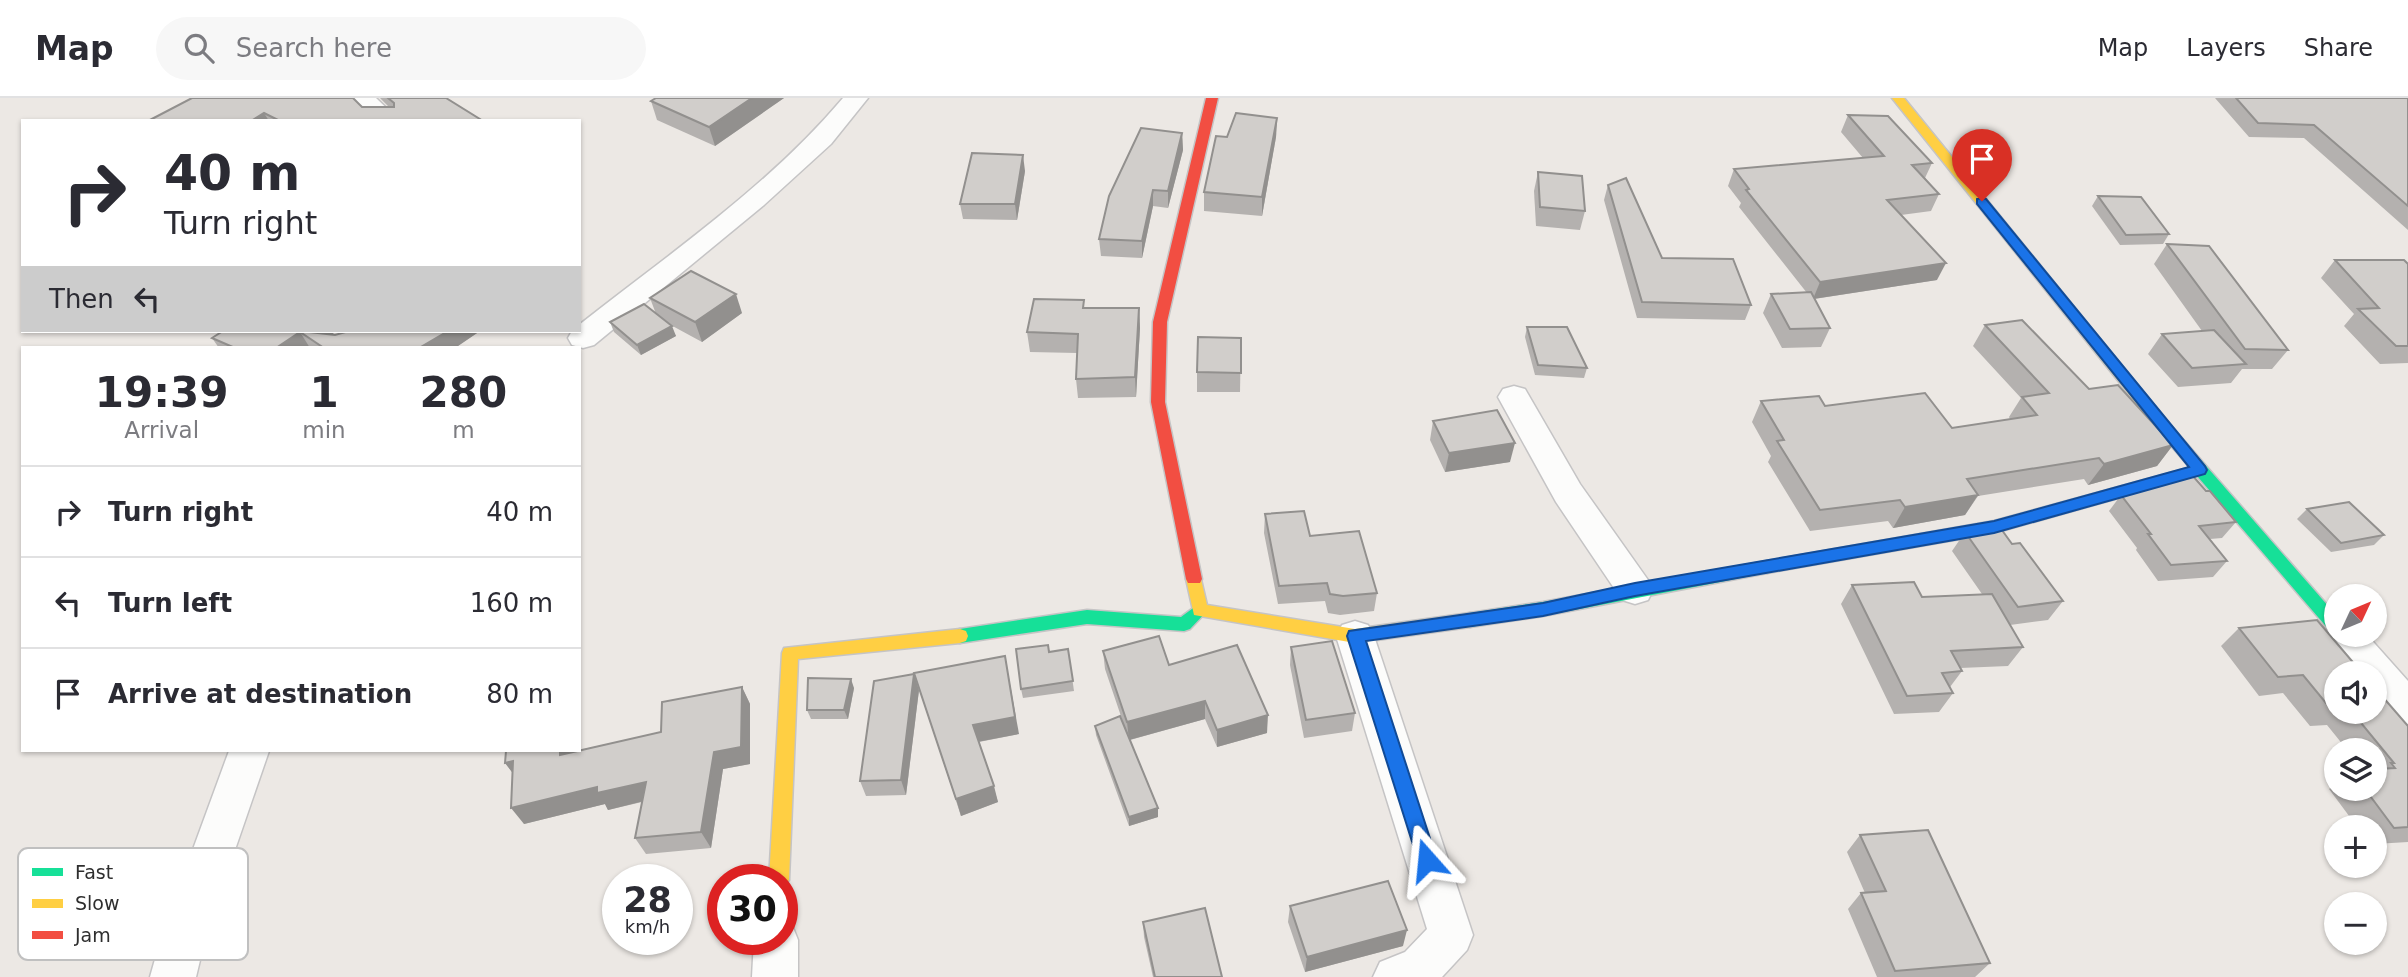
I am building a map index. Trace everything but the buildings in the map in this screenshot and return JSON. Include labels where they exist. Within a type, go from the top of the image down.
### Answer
[{"type":"street","points":[[361,98],[385,119]]},
{"type":"street","points":[[583,338],[754,199],[822,139],[856,98]]},
{"type":"street","points":[[1200,610],[1158,402],[1160,322],[1212,98]]},
{"type":"street","points":[[1898,98],[2199,470],[2324,612]]},
{"type":"street","points":[[1514,397],[1568,493],[1635,590]]},
{"type":"street","points":[[1200,610],[1355,636],[1543,610],[1635,590],[1994,527],[2199,470]]},
{"type":"street","points":[[780,864],[790,653],[963,636],[1087,617],[1184,624],[1200,610]]},
{"type":"street","points":[[1355,636],[1451,935],[1419,969],[1396,977]]},
{"type":"street","points":[[2356,648],[2404,700]]},
{"type":"street","points":[[215,848],[249,752]]},
{"type":"street","points":[[775,977],[776,955]]},
{"type":"street","points":[[173,977],[177,960]]},
{"type":"traffic: fast","points":[[2161,424],[2324,612]]},
{"type":"traffic: fast","points":[[1470,620],[1767,567]]},
{"type":"traffic: fast","points":[[960,636],[1087,617],[1184,624],[1200,610]]},
{"type":"traffic: slow","points":[[1898,98],[2161,424]]},
{"type":"traffic: slow","points":[[1194,579],[1200,610],[1355,636],[1470,620]]},
{"type":"traffic: slow","points":[[780,864],[790,653],[960,636]]},
{"type":"traffic: jam","points":[[1194,579],[1158,402],[1160,322],[1212,98]]},
{"type":"traffic: jam","points":[[1767,567],[1994,527],[2199,470]]},
{"type":"route","points":[[1427,860],[1355,636],[1543,610],[1635,590],[1994,527],[2199,470],[1982,201]]}]
